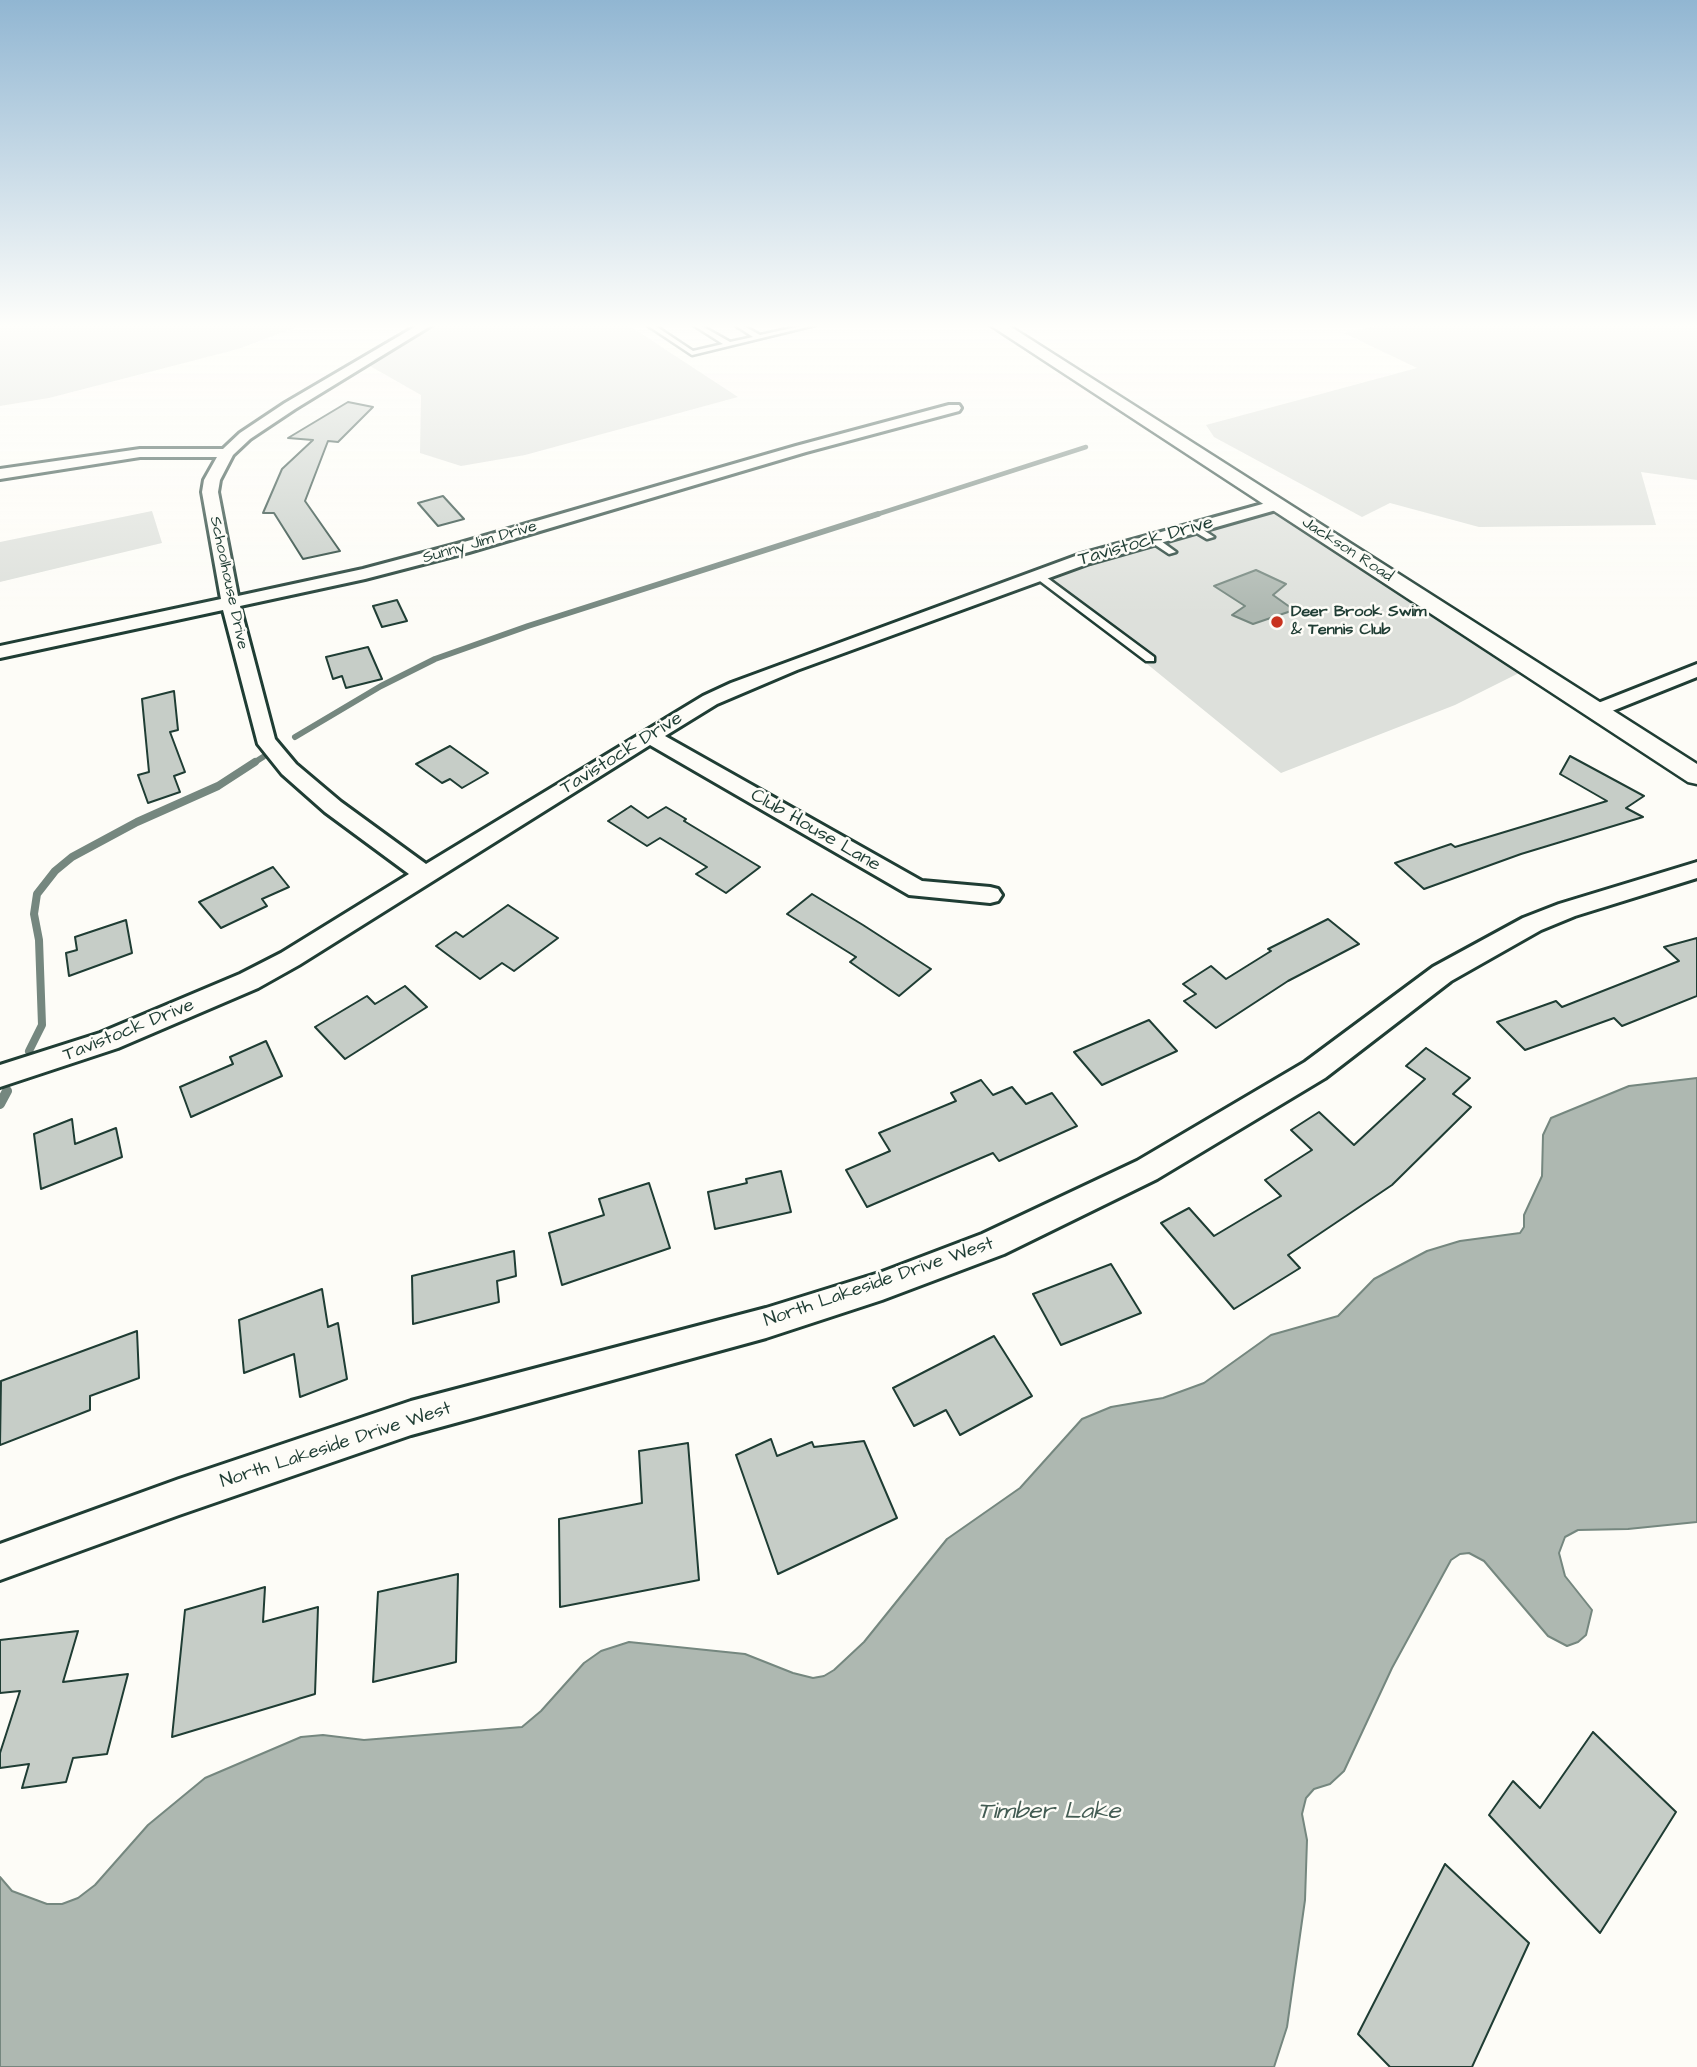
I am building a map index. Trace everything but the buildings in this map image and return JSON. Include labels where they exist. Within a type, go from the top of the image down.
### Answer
[{"type":"street","name":"Schoolhouse Drive","points":[[266,421],[227,453],[212,480],[210,492],[230,605],[265,740],[289,769],[333,807],[426,875]]},
{"type":"street","name":"Sunny Jim Drive","points":[[0,652],[230,605],[463,548],[904,421]]},
{"type":"street","name":"Jackson Road","points":[[1148,421],[1697,776]]},
{"type":"street","points":[[0,474],[140,453],[227,453]]},
{"type":"street","name":"Tavistock Drive","points":[[0,1076],[109,1041],[249,981],[329,937],[710,700],[764,676],[1039,576],[1151,538],[1202,532],[1277,505]]},
{"type":"street","points":[[1595,711],[1697,670]]},
{"type":"street","name":"Club House Lane","points":[[650,736],[917,889],[990,895]]},
{"type":"street","name":"North Lakeside Drive West","points":[[0,1563],[179,1497],[411,1418],[766,1323],[882,1286],[993,1244],[1137,1176],[1304,1077],[1442,974],[1532,924],[1567,910],[1697,870]]},
{"type":"lane","points":[[1151,538],[1172,552]]},
{"type":"lane","points":[[1039,576],[1150,659]]},
{"type":"shaded area","points":[[421,421],[648,421],[525,455],[461,466],[420,453]]},
{"type":"shaded area","points":[[1219,421],[1697,421],[1697,480],[1641,472],[1656,525],[1479,527],[1390,503],[1362,517],[1214,437],[1206,425]]},
{"type":"shaded area","name":"Deer Brook Swim & Tennis Club","points":[[1277,505],[1529,668],[1455,705],[1281,773],[1039,576]]},
{"type":"shaded area","points":[[152,511],[162,543],[0,582],[0,542]]},
{"type":"water","points":[[1256,570],[1286,584],[1273,595],[1294,610],[1253,624],[1232,615],[1245,606],[1214,586]]},
{"type":"water","name":"Timber Lake","points":[[1697,1078],[1697,1522],[1628,1529],[1578,1530],[1565,1537],[1559,1553],[1565,1576],[1592,1610],[1586,1635],[1567,1646],[1548,1636],[1484,1561],[1469,1553],[1460,1554],[1451,1560],[1392,1668],[1344,1771],[1330,1784],[1314,1789],[1306,1798],[1302,1814],[1307,1840],[1305,1900],[1287,2027],[1274,2067],[0,2067],[0,1877],[12,1891],[47,1904],[62,1904],[78,1898],[95,1885],[148,1825],[205,1778],[301,1737],[323,1735],[364,1740],[522,1727],[541,1711],[584,1663],[601,1651],[629,1642],[745,1654],[793,1673],[813,1678],[824,1676],[864,1642],[947,1539],[1020,1488],[1082,1419],[1111,1407],[1163,1398],[1204,1383],[1271,1335],[1338,1316],[1374,1279],[1427,1251],[1460,1241],[1520,1233],[1524,1227],[1524,1215],[1542,1176],[1543,1135],[1551,1118],[1629,1086]]},
{"type":"waterway","points":[[872,516],[1086,447]]},
{"type":"waterway","points":[[295,737],[381,686],[435,659],[528,626],[878,514]]},
{"type":"waterway","points":[[252,764],[263,757]]},
{"type":"waterway","points":[[29,1051],[42,1025],[39,940],[34,914],[37,894],[55,871],[72,857],[137,822],[218,786],[255,762]]},
{"type":"waterway","points":[[0,1104],[7,1091]]},
{"type":"place","name":"Deer Brook Swim & Tennis Club","points":[[1277,622]]}]
